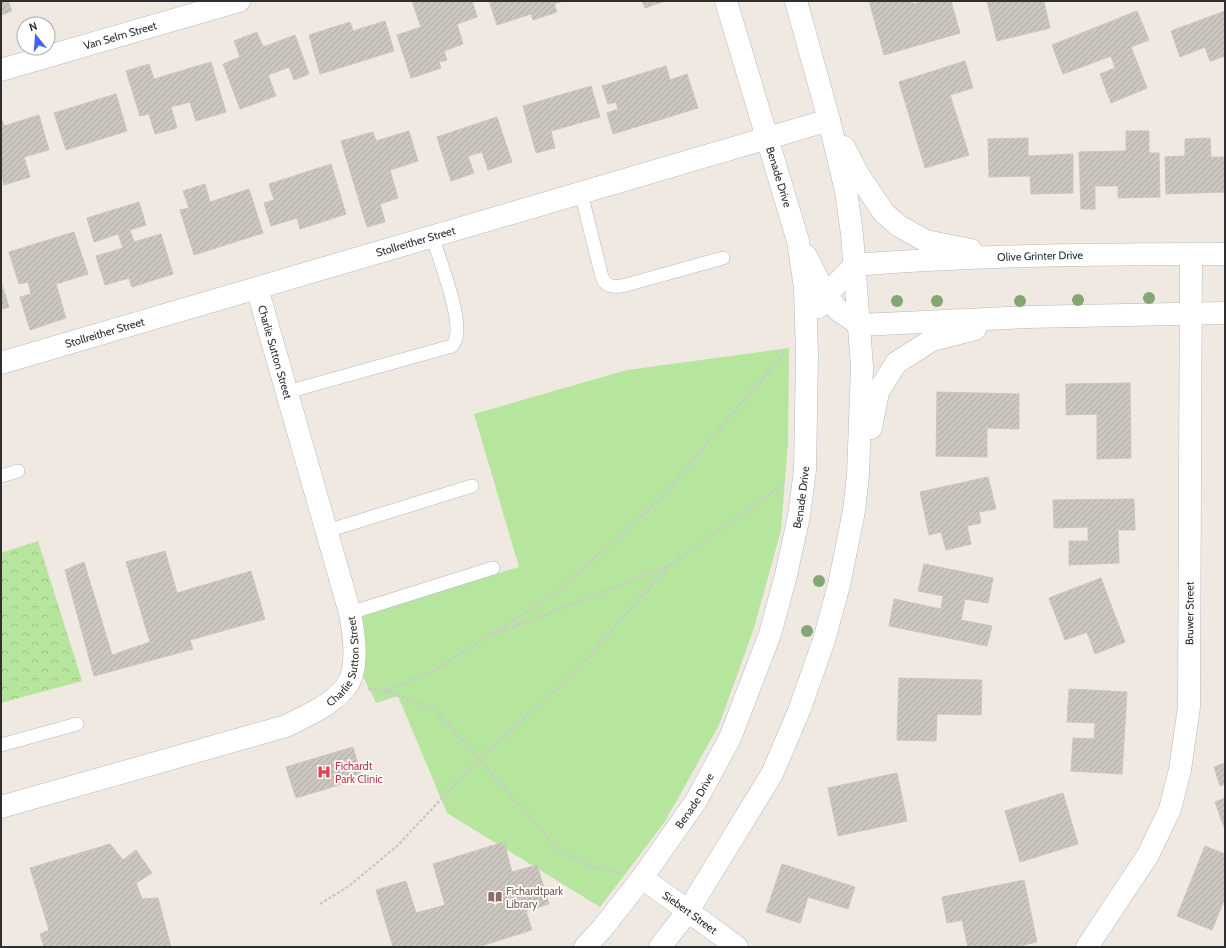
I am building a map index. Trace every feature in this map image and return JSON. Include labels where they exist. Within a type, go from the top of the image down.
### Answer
[{"type":"street","name":"Van Selm Street","points":[[1,70],[239,1]]},
{"type":"street","name":"Benade Drive","points":[[585,947],[601,930],[642,878],[696,801],[730,738],[770,634],[784,583],[799,516],[805,470],[805,288],[798,242],[726,1]]},
{"type":"street","points":[[796,1],[829,120],[846,191],[855,265],[862,367],[861,426],[854,511]]},
{"type":"street","name":"Stollreither Street","points":[[1,363],[829,120]]},
{"type":"street","points":[[829,120],[859,176],[884,213],[899,226],[926,241],[1015,257]]},
{"type":"street","points":[[798,242],[826,295],[838,310],[860,325],[1027,317],[1225,313]]},
{"type":"street","name":"Bruwer Street","points":[[1087,947],[1148,855],[1170,809],[1180,770],[1189,707],[1190,313],[1192,254]]},
{"type":"street","name":"Olive Grinter Drive","points":[[855,265],[900,261],[1015,257],[1225,254]]},
{"type":"street","points":[[806,327],[826,295],[855,265]]},
{"type":"street","name":"Charlie Sutton Street","points":[[1,807],[286,726],[331,700],[346,687],[352,672],[355,652],[354,631],[350,613],[328,531],[286,392],[257,288]]},
{"type":"street","points":[[660,947],[688,910],[772,774],[799,711],[826,633],[839,585],[878,392],[896,363],[932,340],[1027,317]]},
{"type":"street","name":"Siebert Street","points":[[642,878],[737,947]]},
{"type":"lane","points":[[581,193],[602,277],[604,283],[611,287],[622,286],[723,258]]},
{"type":"lane","points":[[286,392],[452,346],[457,337],[457,326],[453,303],[432,236]]},
{"type":"lane","points":[[1,476],[18,471]]},
{"type":"lane","points":[[328,531],[472,486]]},
{"type":"lane","points":[[350,613],[493,568]]},
{"type":"lane","points":[[1,746],[77,724]]},
{"type":"path","points":[[386,691],[435,670],[556,593],[659,500],[806,327]]},
{"type":"path","points":[[320,904],[349,886],[397,846],[479,759],[569,678],[669,566],[805,470]]},
{"type":"path","points":[[487,638],[669,566]]},
{"type":"path","points":[[346,687],[386,691],[436,710],[558,849],[589,866],[642,878]]},
{"type":"green space","points":[[789,348],[788,442],[781,530],[754,628],[719,725],[664,823],[600,907],[447,813],[398,696],[376,703],[356,662],[359,616],[519,567],[474,414],[627,370]]},
{"type":"green space","points":[[38,541],[82,681],[1,703],[1,553]]},
{"type":"building","points":[[1,1],[8,1],[12,11],[1,15]]},
{"type":"building","points":[[412,1],[472,1],[477,17],[457,24],[463,44],[444,51],[447,60],[439,62],[441,68],[411,78],[397,35],[421,27]]},
{"type":"building","points":[[489,1],[563,1],[554,4],[557,12],[533,20],[531,14],[497,25]]},
{"type":"building","points":[[642,1],[665,1],[645,8]]},
{"type":"building","points":[[869,1],[912,1],[913,4],[923,1],[951,1],[960,33],[884,55]]},
{"type":"building","points":[[987,1],[1046,1],[1044,2],[1050,28],[997,41]]},
{"type":"building","points":[[1137,11],[1149,40],[1131,47],[1147,88],[1111,103],[1100,74],[1115,68],[1111,56],[1063,74],[1052,45]]},
{"type":"building","points":[[1225,11],[1225,56],[1210,61],[1205,47],[1180,57],[1171,31]]},
{"type":"building","points":[[385,21],[394,51],[320,74],[309,35],[350,22],[353,31]]},
{"type":"building","points":[[257,32],[263,47],[295,35],[309,74],[294,80],[289,67],[268,75],[276,96],[240,109],[223,64],[240,57],[234,41]]},
{"type":"building","points":[[965,61],[973,88],[950,95],[969,155],[925,168],[899,82]]},
{"type":"building","points":[[211,62],[226,112],[196,121],[190,102],[171,107],[177,128],[155,134],[149,114],[140,116],[126,71],[149,64],[154,79]]},
{"type":"building","points":[[666,66],[670,80],[687,74],[698,108],[613,134],[607,113],[618,109],[616,102],[608,104],[602,86]]},
{"type":"building","points":[[591,86],[600,117],[551,131],[555,148],[536,153],[523,106]]},
{"type":"building","points":[[116,94],[127,131],[66,150],[54,113]]},
{"type":"building","points":[[39,115],[49,150],[24,157],[30,177],[4,185],[1,173],[1,118],[4,126]]},
{"type":"building","points":[[497,117],[512,162],[488,170],[482,152],[468,156],[474,173],[451,181],[437,137]]},
{"type":"building","points":[[409,131],[418,161],[390,170],[398,198],[380,204],[385,222],[367,227],[341,141],[373,132],[376,141]]},
{"type":"building","points":[[1126,131],[1149,131],[1149,153],[1159,153],[1160,197],[1118,198],[1118,186],[1095,186],[1095,209],[1081,209],[1079,152],[1126,151]]},
{"type":"building","points":[[1028,138],[1028,156],[1073,154],[1073,193],[1031,194],[1030,176],[989,177],[988,139]]},
{"type":"building","points":[[1210,138],[1211,157],[1225,157],[1225,192],[1166,194],[1165,157],[1185,156],[1185,139]]},
{"type":"building","points":[[331,164],[346,214],[300,229],[297,218],[271,226],[264,203],[274,200],[269,184]]},
{"type":"building","points":[[205,184],[210,202],[249,189],[263,233],[194,255],[180,210],[189,208],[183,191]]},
{"type":"building","points":[[139,202],[146,225],[130,230],[134,242],[161,234],[173,274],[132,287],[129,278],[105,285],[96,256],[123,248],[118,234],[94,242],[87,218]]},
{"type":"building","points":[[74,232],[88,274],[56,284],[66,318],[30,330],[20,297],[31,294],[28,282],[19,284],[9,252]]},
{"type":"building","points":[[1,282],[9,307],[1,309]]},
{"type":"building","points":[[1130,383],[1131,458],[1097,459],[1097,414],[1066,415],[1066,384]]},
{"type":"building","points":[[937,392],[1019,394],[1019,429],[987,428],[987,457],[936,456]]},
{"type":"building","points":[[988,477],[996,509],[979,512],[981,523],[967,526],[971,544],[946,550],[941,532],[929,535],[920,492]]},
{"type":"building","points":[[1134,499],[1135,530],[1118,530],[1119,563],[1069,565],[1069,541],[1088,541],[1088,527],[1054,528],[1053,500]]},
{"type":"building","points":[[165,551],[177,593],[251,571],[265,619],[190,640],[193,649],[94,676],[65,570],[84,562],[112,655],[150,642],[126,562]]},
{"type":"building","points":[[924,564],[993,578],[988,603],[965,599],[961,620],[992,626],[987,646],[889,626],[894,599],[941,609],[943,596],[918,591]]},
{"type":"building","points":[[1101,578],[1125,642],[1095,654],[1087,632],[1065,640],[1049,598]]},
{"type":"building","points":[[899,678],[982,680],[981,715],[937,714],[936,741],[897,740]]},
{"type":"building","points":[[1069,689],[1127,692],[1122,774],[1071,771],[1073,738],[1094,739],[1095,723],[1067,722]]},
{"type":"building","name":"Fichardt Park Clinic","points":[[353,747],[362,778],[296,798],[286,767]]},
{"type":"building","points":[[1225,763],[1225,784],[1220,786],[1214,767]]},
{"type":"building","points":[[897,773],[907,821],[838,836],[828,788]]},
{"type":"building","points":[[1063,793],[1078,844],[1020,862],[1005,811]]},
{"type":"building","points":[[1225,798],[1225,830],[1215,802]]},
{"type":"building","name":"Fichardtpark Library","points":[[504,842],[512,872],[537,865],[549,904],[526,911],[532,930],[478,947],[393,947],[376,890],[406,881],[416,913],[445,905],[433,864]]},
{"type":"building","points":[[110,844],[123,860],[136,850],[152,873],[136,883],[142,899],[158,898],[171,947],[44,947],[40,934],[49,930],[30,868]]},
{"type":"building","points":[[1205,846],[1225,854],[1225,898],[1212,930],[1177,916]]},
{"type":"building","points":[[782,864],[855,887],[848,909],[808,897],[800,923],[766,912]]},
{"type":"building","points":[[1024,880],[1037,942],[1015,947],[968,947],[962,920],[947,923],[942,897]]},
{"type":"place","name":"Fichardt Park Clinic","points":[[324,772]]},
{"type":"place","name":"Fichardtpark Library","points":[[495,897]]}]
